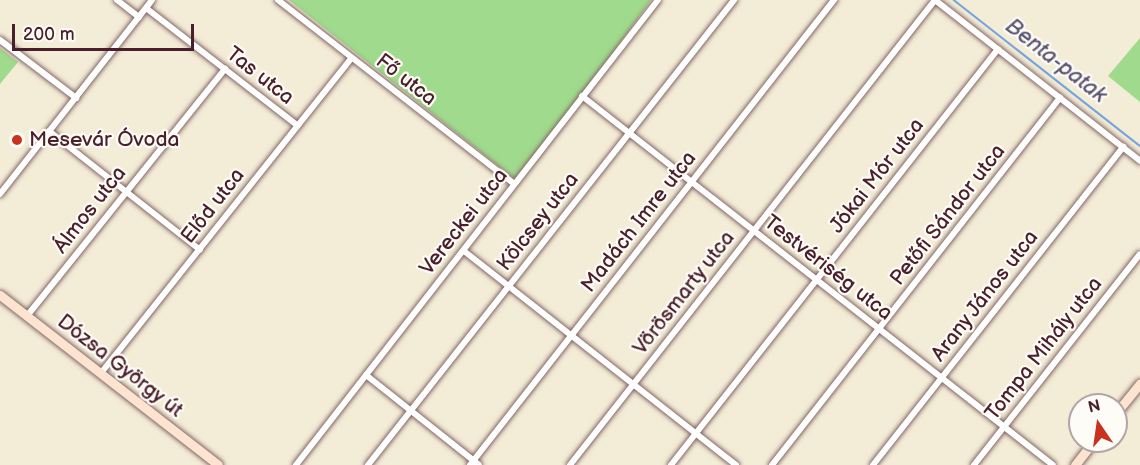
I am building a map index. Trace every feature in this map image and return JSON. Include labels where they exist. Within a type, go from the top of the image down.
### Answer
[{"type":"street","points":[[117,0],[139,17]]},
{"type":"street","points":[[0,194],[152,0]]},
{"type":"street","name":"Fő utca","points":[[278,0],[514,184]]},
{"type":"street","name":"Vereckei utca","points":[[296,465],[658,0]]},
{"type":"street","name":"Kölcsey utca","points":[[368,465],[734,0]]},
{"type":"street","name":"Madách Imre utca","points":[[474,463],[571,335],[834,0]]},
{"type":"street","points":[[935,0],[1140,161]]},
{"type":"street","name":"Vörösmarty utca","points":[[570,465],[935,0]]},
{"type":"street","name":"Tas utca","points":[[146,8],[298,126]]},
{"type":"street","points":[[0,40],[76,98]]},
{"type":"street","name":"Jókai Mór utca","points":[[671,465],[998,49]]},
{"type":"street","name":"Előd utca","points":[[101,373],[351,59]]},
{"type":"street","name":"Álmos utca","points":[[27,316],[225,69]]},
{"type":"street","name":"Testvériség utca","points":[[582,96],[1053,465]]},
{"type":"street","name":"Petőfi Sándor utca","points":[[772,465],[1060,98]]},
{"type":"street","points":[[49,131],[200,250]]},
{"type":"street","name":"Arany János utca","points":[[873,465],[1123,147]]},
{"type":"street","points":[[464,251],[736,465]]},
{"type":"street","name":"Tompa Mihály utca","points":[[974,465],[1140,254]]},
{"type":"street","name":"Dózsa György út","points":[[0,295],[218,465]]},
{"type":"street","points":[[366,375],[474,463]]},
{"type":"street","points":[[1128,398],[1140,382]]},
{"type":"street","points":[[1075,465],[1084,453]]},
{"type":"green space","points":[[289,0],[651,0],[519,182]]},
{"type":"green space","points":[[1140,38],[1140,102],[1108,76]]},
{"type":"green space","points":[[0,48],[18,62],[0,84]]},
{"type":"waterway","name":"Benta-patak","points":[[954,0],[1140,146]]},
{"type":"place","name":"Mesevár Óvoda","points":[[17,140]]}]
